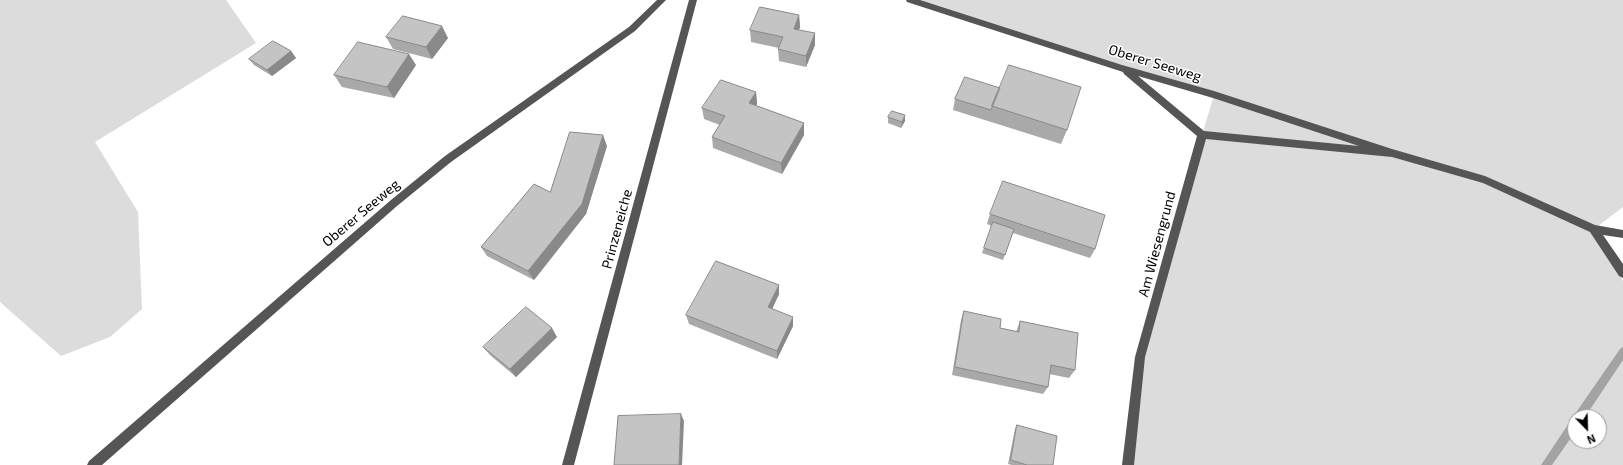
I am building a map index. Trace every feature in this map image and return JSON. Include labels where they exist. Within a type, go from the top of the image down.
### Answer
[{"type":"street","name":"Oberer Seeweg","points":[[93,465],[394,203],[448,159],[632,29],[662,0]]},
{"type":"street","name":"Prinzeneiche","points":[[568,465],[693,0]]},
{"type":"street","name":"Oberer Seeweg","points":[[910,0],[1122,68],[1214,95],[1392,153]]},
{"type":"street","points":[[1122,68],[1202,135],[1392,153],[1485,180],[1594,229],[1623,234]]},
{"type":"street","name":"Am Wiesengrund","points":[[1128,465],[1140,357],[1202,135]]},
{"type":"street","points":[[1594,229],[1623,273]]},
{"type":"shaded area","points":[[0,0],[226,0],[256,43],[95,142],[138,212],[142,309],[110,337],[61,356],[0,302]]},
{"type":"shaded area","points":[[910,0],[1623,0],[1623,207],[1594,229],[1623,281],[1623,465],[1128,465],[1140,357],[1214,95]]},
{"type":"building","points":[[760,7],[799,15],[794,29],[815,33],[806,56],[778,49],[783,37],[750,30]]},
{"type":"building","points":[[403,16],[442,26],[426,47],[386,37]]},
{"type":"building","points":[[273,41],[291,51],[267,70],[249,59]]},
{"type":"building","points":[[358,42],[409,54],[387,87],[334,75]]},
{"type":"building","points":[[1009,65],[1081,87],[1067,130],[992,106]]},
{"type":"building","points":[[965,77],[1000,88],[991,110],[955,99]]},
{"type":"building","points":[[721,80],[756,92],[749,103],[804,123],[781,163],[712,137],[725,116],[702,108]]},
{"type":"building","points":[[892,111],[905,115],[902,122],[888,117]]},
{"type":"building","points":[[570,132],[603,135],[582,204],[528,271],[481,247],[534,184],[550,192]]},
{"type":"building","points":[[1003,181],[1105,215],[1095,249],[990,214]]},
{"type":"building","points":[[993,222],[1014,229],[1005,255],[984,248]]},
{"type":"building","points":[[716,261],[779,285],[768,307],[793,317],[777,351],[686,315]]},
{"type":"building","points":[[526,307],[552,328],[510,369],[483,347]]},
{"type":"building","points":[[964,311],[1001,319],[1000,328],[1019,332],[1020,321],[1078,333],[1075,370],[1051,365],[1048,387],[955,367]]},
{"type":"building","points":[[681,414],[679,465],[614,465],[618,416]]},
{"type":"building","points":[[1017,425],[1057,436],[1053,465],[1027,465],[1011,460]]},
{"type":"waterway","points":[[1584,409],[1623,352]]},
{"type":"waterway","points":[[1546,465],[1567,435]]}]
